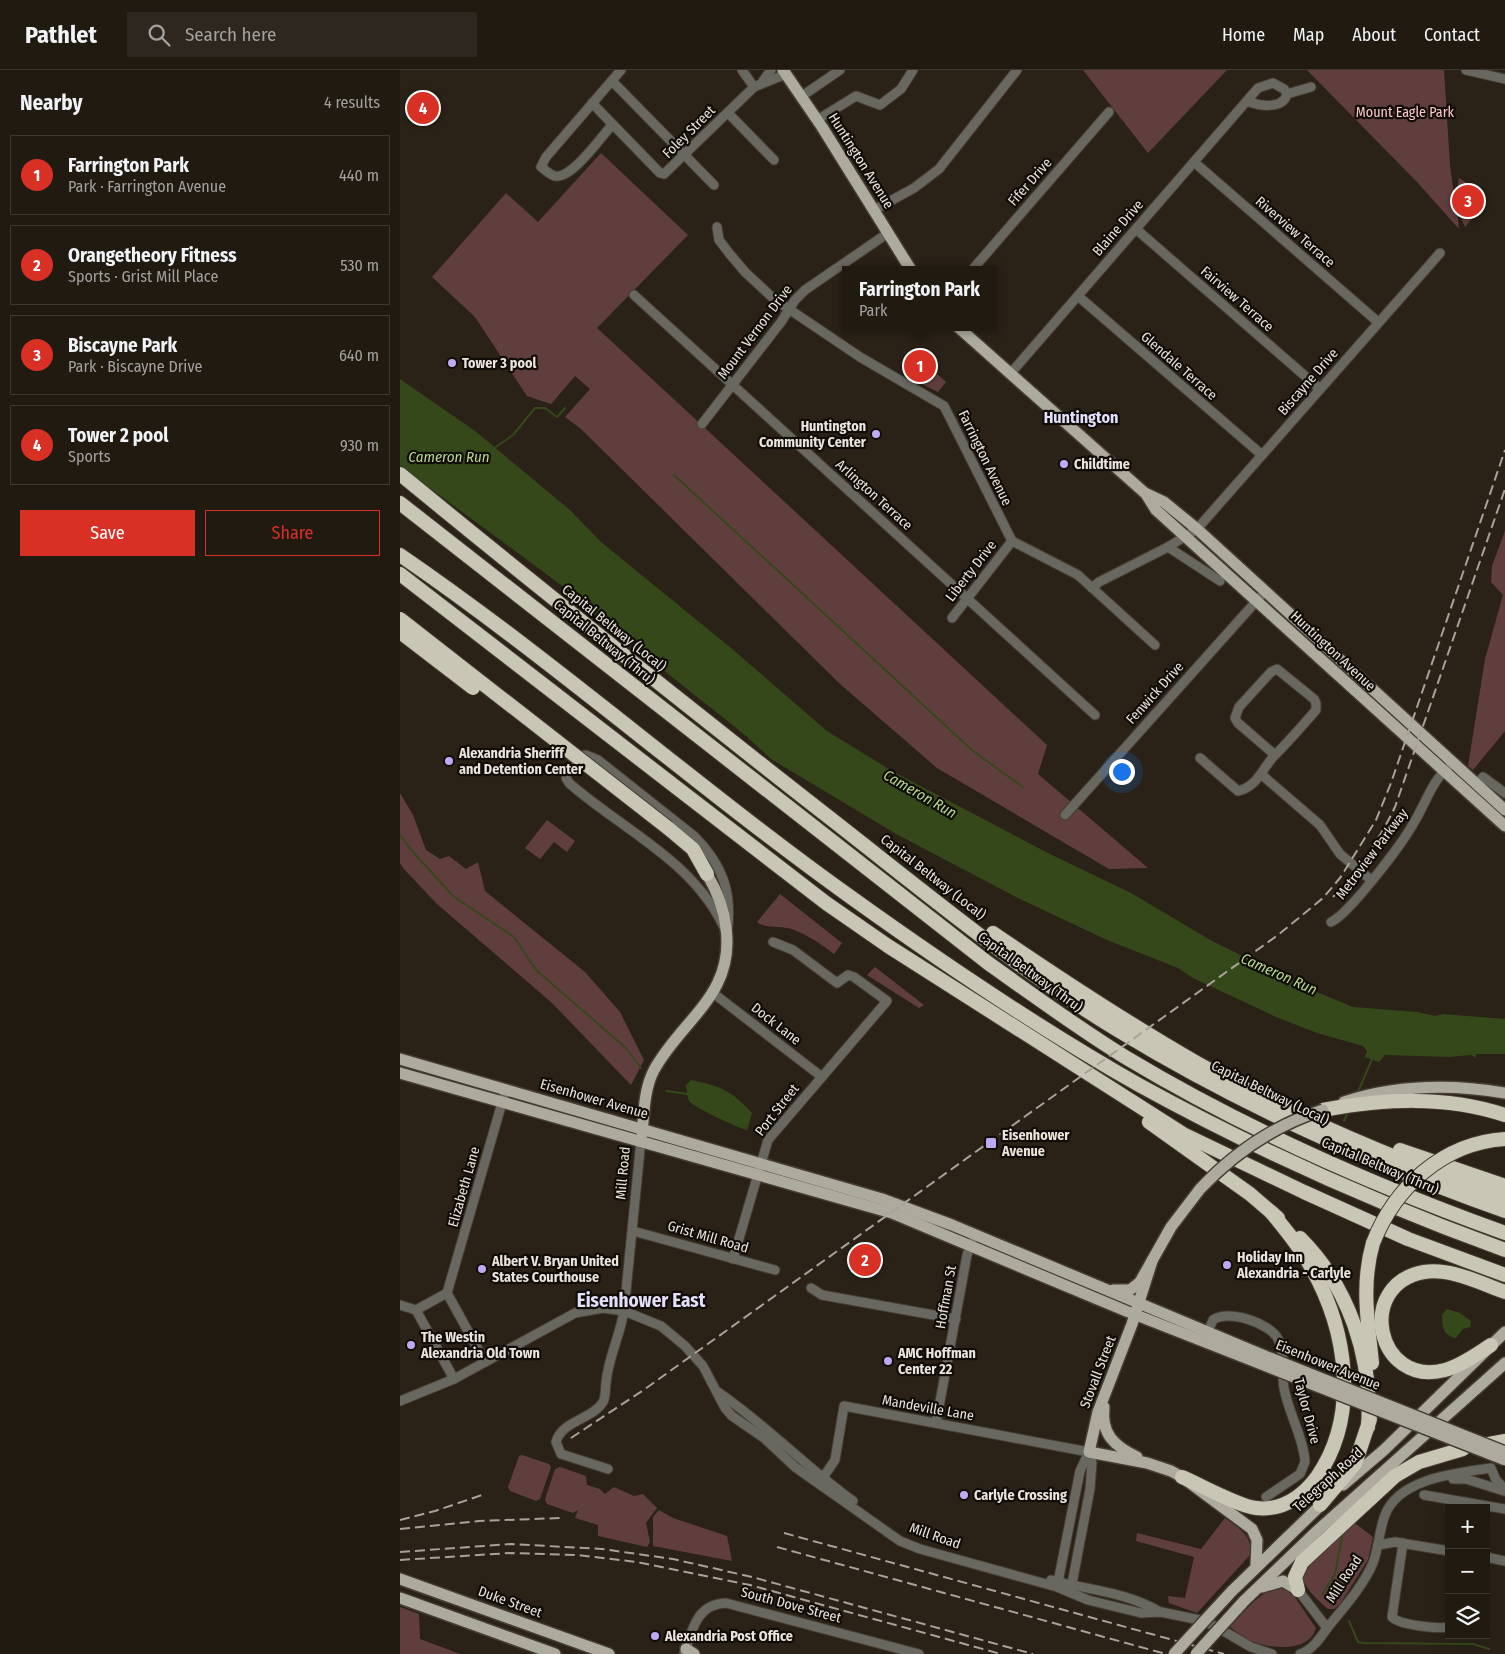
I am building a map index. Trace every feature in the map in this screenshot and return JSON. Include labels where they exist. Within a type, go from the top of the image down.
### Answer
[{"type":"highway","name":"Capital Beltway (Local)","points":[[400,474],[674,698],[1023,966],[1081,1006],[1154,1051],[1230,1092],[1334,1143],[1423,1182],[1505,1211]]},
{"type":"highway","name":"Capital Beltway (Thru)","points":[[400,503],[988,963],[1093,1036],[1173,1085],[1283,1141],[1424,1203],[1505,1233]]},
{"type":"highway","points":[[400,545],[515,638],[851,897],[942,961],[1097,1060],[1210,1123],[1318,1176],[1438,1226],[1505,1250]]},
{"type":"highway","points":[[400,555],[515,638]]},
{"type":"highway","points":[[400,574],[834,908],[888,946],[1183,1134],[1295,1188],[1408,1239],[1505,1275]]},
{"type":"highway","points":[[400,585],[472,630]]},
{"type":"highway","points":[[400,619],[666,832]]},
{"type":"highway","points":[[400,632],[666,832],[692,849],[707,874]]},
{"type":"highway","points":[[906,877],[1131,1023],[1198,1063],[1282,1106],[1401,1160],[1505,1198]]},
{"type":"highway","points":[[1323,1110],[1368,1103],[1412,1100],[1456,1104],[1505,1115]]},
{"type":"highway","points":[[1133,1102],[1149,1122],[1250,1194],[1319,1258],[1347,1305],[1362,1352],[1367,1377],[1368,1427]]},
{"type":"highway","points":[[1282,1106],[1505,1186]]},
{"type":"highway","points":[[1320,1505],[1355,1464],[1372,1413],[1374,1388],[1365,1292],[1367,1268],[1373,1243],[1394,1201],[1425,1170],[1467,1147],[1505,1139]]},
{"type":"highway","points":[[1182,1477],[1248,1506],[1263,1508],[1278,1506],[1299,1496],[1311,1484],[1328,1459],[1337,1439],[1344,1389],[1342,1358],[1334,1321],[1312,1269],[1271,1212]]},
{"type":"highway","points":[[1492,1345],[1452,1368],[1433,1372],[1413,1370],[1396,1359],[1385,1344],[1381,1329],[1382,1310],[1395,1287],[1412,1276],[1425,1272],[1453,1274],[1505,1292]]},
{"type":"highway","points":[[1350,1502],[1408,1460],[1433,1452],[1463,1449],[1505,1441]]},
{"type":"highway","points":[[1298,1590],[1295,1577],[1302,1562],[1383,1486],[1419,1462],[1463,1449]]},
{"type":"main road","name":"Huntington Avenue","points":[[785,72],[909,266]]},
{"type":"main road","name":"Huntington Avenue","points":[[962,331],[1146,494],[1156,510],[1505,826]]},
{"type":"main road","name":"Huntington Avenue","points":[[1146,494],[1164,502],[1197,529],[1505,810]]},
{"type":"main road","name":"Mill Road","points":[[642,1135],[647,1091],[655,1069],[713,993],[724,970],[727,934],[720,900],[707,874]]},
{"type":"main road","name":"Eisenhower Avenue","points":[[400,1059],[504,1095],[642,1135],[760,1163],[882,1199],[972,1241],[1505,1460]]},
{"type":"main road","name":"Eisenhower Avenue","points":[[400,1073],[504,1095]]},
{"type":"main road","points":[[1097,1286],[1118,1291],[1130,1290],[1140,1282],[1176,1220],[1200,1189],[1224,1166],[1260,1138],[1294,1120],[1372,1094],[1418,1088],[1463,1088],[1505,1093]]},
{"type":"main road","name":"Eisenhower Avenue","points":[[642,1135],[757,1175],[892,1213],[1097,1286],[1138,1309],[1208,1331],[1263,1360],[1505,1452]]},
{"type":"main road","name":"Stovall Street","points":[[1089,1452],[1095,1422],[1138,1309],[1152,1261]]},
{"type":"main road","name":"Telegraph Road","points":[[1174,1654],[1256,1566],[1320,1505],[1384,1450],[1505,1332]]},
{"type":"main road","points":[[1196,1654],[1248,1597],[1317,1531],[1505,1363]]},
{"type":"main road","points":[[1108,1387],[1103,1419],[1107,1434],[1117,1446],[1147,1463],[1182,1477],[1252,1529],[1258,1540],[1256,1566]]},
{"type":"main road","points":[[1089,1452],[1147,1463]]},
{"type":"main road","points":[[1298,1590],[1293,1579],[1294,1566],[1317,1531]]},
{"type":"main road","name":"Duke Street","points":[[400,1579],[609,1654]]},
{"type":"main road","points":[[1248,1597],[1278,1580],[1288,1583],[1298,1590]]},
{"type":"main road","points":[[400,1598],[555,1654]]},
{"type":"street","points":[[612,124],[574,168],[564,175],[555,176],[541,168],[546,157],[621,70]]},
{"type":"street","points":[[742,70],[754,87]]},
{"type":"street","name":"Foley Street","points":[[763,81],[771,70]]},
{"type":"street","points":[[802,96],[840,70]]},
{"type":"street","points":[[817,120],[856,96],[880,105],[901,90],[913,70]]},
{"type":"street","points":[[874,210],[914,188],[939,169],[1017,70]]},
{"type":"street","points":[[1466,70],[1505,79]]},
{"type":"street","name":"Foley Street","points":[[592,104],[660,173],[668,172],[754,87],[785,72]]},
{"type":"street","points":[[612,81],[714,185]]},
{"type":"street","name":"Blaine Drive","points":[[1010,374],[1258,88],[1268,83],[1278,85],[1288,94]]},
{"type":"street","points":[[1247,101],[1271,105],[1282,102],[1288,94],[1311,87]]},
{"type":"street","name":"Fifer Drive","points":[[975,266],[1108,112]]},
{"type":"street","points":[[728,113],[774,160]]},
{"type":"street","name":"Riverview Terrace","points":[[1194,162],[1378,322]]},
{"type":"street","name":"Farrington Avenue","points":[[717,227],[721,242],[745,272],[788,310],[860,357],[944,406],[1012,542]]},
{"type":"street","name":"Fairview Terrace","points":[[1136,229],[1320,389]]},
{"type":"street","name":"Mount Vernon Drive","points":[[702,424],[805,290],[888,233]]},
{"type":"street","name":"Biscayne Drive","points":[[1197,529],[1440,253]]},
{"type":"street","name":"Arlington Terrace","points":[[634,295],[1096,715]]},
{"type":"street","name":"Glendale Terrace","points":[[1078,296],[1262,455]]},
{"type":"street","points":[[1092,588],[1099,582],[1168,547],[1197,529]]},
{"type":"street","points":[[1012,542],[1078,575],[1155,645]]},
{"type":"street","name":"Liberty Drive","points":[[952,618],[1012,542]]},
{"type":"street","points":[[1168,547],[1220,581]]},
{"type":"street","name":"Fenwick Drive","points":[[1065,815],[1266,591]]},
{"type":"street","points":[[1200,758],[1238,791],[1247,789],[1262,775],[1275,755],[1316,710],[1316,703],[1277,669],[1271,672],[1239,707],[1235,718],[1238,723],[1275,755]]},
{"type":"street","name":"Mill Road","points":[[586,755],[598,760],[694,836],[706,849],[719,869],[727,890],[730,910],[727,934],[716,908],[691,878],[569,782],[566,774],[580,756],[586,755]]},
{"type":"street","name":"Metroview Parkway","points":[[1331,922],[1339,918],[1413,825],[1433,784],[1443,771],[1448,759]]},
{"type":"street","points":[[1262,775],[1320,825],[1340,854],[1371,880]]},
{"type":"street","points":[[1476,785],[1483,778],[1505,793]]},
{"type":"street","name":"Port Street","points":[[733,1259],[768,1140],[887,1001],[854,977],[848,975],[837,983],[793,950],[773,942]]},
{"type":"street","name":"Dock Lane","points":[[713,993],[822,1077]]},
{"type":"street","name":"Elizabeth Lane","points":[[447,1293],[504,1095]]},
{"type":"street","name":"Mill Road","points":[[642,1135],[624,1311],[652,1321],[670,1333],[698,1360],[718,1391],[773,1435],[820,1481],[892,1536],[911,1546],[1058,1585],[1072,1584],[1144,1602],[1161,1612]]},
{"type":"street","name":"Grist Mill Road","points":[[633,1231],[775,1270]]},
{"type":"street","name":"Hoffman St","points":[[936,1423],[972,1241]]},
{"type":"street","points":[[811,1288],[829,1296],[956,1319]]},
{"type":"street","points":[[416,1310],[447,1293],[484,1362]]},
{"type":"street","points":[[400,1305],[416,1310],[454,1379]]},
{"type":"street","points":[[400,1401],[454,1379],[569,1316],[592,1309],[624,1311],[622,1326],[609,1360],[603,1402],[563,1430],[556,1442],[561,1454],[608,1469]]},
{"type":"street","name":"Taylor Drive","points":[[1208,1331],[1215,1318],[1225,1316],[1263,1324],[1275,1334],[1280,1342],[1284,1387],[1305,1462],[1300,1474],[1266,1497]]},
{"type":"street","name":"Mandeville Lane","points":[[820,1481],[835,1460],[844,1406],[1089,1452]]},
{"type":"street","name":"Stovall Street","points":[[1070,1594],[1090,1489],[1092,1463],[1089,1452]]},
{"type":"street","name":"Stovall Street","points":[[1058,1585],[1080,1471],[1089,1452]]},
{"type":"street","name":"Mill Road","points":[[1300,1654],[1309,1650],[1366,1576],[1374,1560],[1381,1530],[1390,1505],[1401,1493],[1416,1484],[1491,1468],[1496,1480],[1505,1490]]},
{"type":"street","name":"Mill Road","points":[[1441,1478],[1466,1479],[1505,1490]]},
{"type":"street","points":[[1424,1495],[1505,1509]]},
{"type":"street","points":[[1381,1530],[1399,1543]]},
{"type":"street","points":[[1399,1543],[1392,1617],[1405,1622],[1445,1627]]},
{"type":"street","points":[[1378,1545],[1399,1543],[1445,1550]]},
{"type":"street","points":[[1490,1558],[1505,1560]]},
{"type":"street","name":"Mill Road","points":[[1058,1585],[1070,1594],[1088,1600],[1141,1612],[1178,1614],[1215,1626],[1250,1647],[1272,1654]]},
{"type":"street","points":[[1298,1590],[1327,1628]]},
{"type":"street","name":"South Dove Street","points":[[688,1652],[700,1614],[710,1606],[726,1603],[919,1654]]},
{"type":"green space","points":[[1083,70],[1227,70],[1148,153]]},
{"type":"green space","name":"Mount Eagle Park","points":[[1307,70],[1444,70],[1450,165],[1455,203],[1459,178],[1473,187],[1480,198],[1478,211],[1465,227],[1457,209],[1459,229],[1417,182]]},
{"type":"green space","points":[[601,153],[688,235],[597,328],[1047,745],[1038,774],[1148,868],[1109,869],[937,768],[840,684],[581,429],[565,417],[590,389],[575,376],[551,404],[527,396],[475,317],[432,277],[506,193],[538,222]]},
{"type":"green space","points":[[918,357],[946,382],[938,392],[904,375]]},
{"type":"green space","points":[[1505,531],[1505,731],[1473,770],[1468,766],[1485,659],[1503,595],[1491,582],[1492,566]]},
{"type":"green space","points":[[400,793],[413,815],[426,850],[440,859],[449,856],[466,869],[478,862],[485,891],[585,972],[620,1012],[644,1060],[631,1085],[552,1003],[437,904],[403,868],[400,863]]},
{"type":"green space","points":[[547,820],[575,841],[567,852],[554,842],[540,859],[525,848]]},
{"type":"green space","points":[[780,894],[842,943],[834,954],[798,931],[788,928],[764,926],[757,922]]},
{"type":"green space","points":[[875,967],[924,1005],[919,1008],[867,975]]},
{"type":"green space","points":[[522,1455],[549,1464],[551,1467],[540,1499],[536,1501],[510,1491],[508,1487],[519,1456]]},
{"type":"green space","points":[[560,1467],[586,1476],[587,1485],[600,1489],[605,1494],[614,1487],[634,1496],[643,1494],[657,1508],[646,1523],[650,1542],[647,1547],[598,1536],[598,1525],[575,1518],[578,1510],[573,1513],[547,1504],[545,1499],[555,1469]]},
{"type":"green space","points":[[659,1510],[673,1518],[727,1536],[732,1561],[653,1546],[653,1517]]},
{"type":"green space","points":[[1225,1518],[1247,1537],[1250,1555],[1197,1613],[1169,1603],[1168,1596],[1185,1598],[1194,1557],[1136,1541],[1137,1533],[1201,1549]]},
{"type":"green space","points":[[1351,1520],[1373,1537],[1368,1560],[1340,1604],[1334,1609],[1328,1609],[1307,1587],[1303,1579],[1303,1572],[1313,1556]]},
{"type":"green space","points":[[1282,1587],[1292,1593],[1316,1628],[1312,1636],[1305,1642],[1296,1646],[1286,1647],[1265,1645],[1247,1639],[1230,1627],[1260,1597],[1267,1592]]},
{"type":"green space","points":[[400,1607],[419,1614],[420,1639],[460,1654],[400,1654]]},
{"type":"water","name":"Cameron Run","points":[[400,379],[475,431],[570,510],[601,542],[731,648],[827,731],[892,771],[1050,854],[1131,893],[1212,941],[1312,990],[1353,1007],[1417,1012],[1435,1016],[1443,1014],[1505,1019],[1505,1054],[1476,1054],[1476,1058],[1471,1055],[1449,1057],[1385,1055],[1379,1062],[1365,1057],[1367,1051],[1363,1046],[1317,1033],[1276,1017],[1193,978],[1178,968],[1107,940],[1018,898],[898,835],[771,759],[745,735],[604,623],[561,585],[400,466]]},
{"type":"water","points":[[691,1080],[718,1087],[738,1099],[752,1113],[747,1130],[692,1104],[687,1095],[686,1085]]},
{"type":"water","points":[[1447,1309],[1460,1313],[1471,1321],[1470,1327],[1463,1329],[1456,1338],[1448,1335],[1443,1327],[1442,1315]]},
{"type":"waterway","points":[[493,449],[513,435],[535,408],[545,408],[557,417],[565,408]]},
{"type":"waterway","points":[[674,475],[973,751],[1023,787]]},
{"type":"waterway","points":[[400,835],[453,896],[514,937],[536,970],[626,1048],[641,1068]]},
{"type":"waterway","points":[[1357,1094],[1373,1057]]},
{"type":"waterway","points":[[666,1091],[687,1094]]},
{"type":"waterway","points":[[1344,1121],[1348,1112]]},
{"type":"waterway","points":[[1322,1595],[1335,1574],[1342,1537]]},
{"type":"waterway","points":[[1349,1621],[1358,1642],[1473,1644],[1489,1649]]},
{"type":"railway","points":[[571,1438],[645,1389],[1278,935],[1323,898],[1340,878],[1376,820],[1391,783],[1505,450]]},
{"type":"railway","points":[[1333,897],[1368,854],[1395,807],[1505,489]]},
{"type":"railway","points":[[400,1520],[435,1511],[485,1494]]},
{"type":"railway","points":[[400,1529],[479,1521],[560,1518]]},
{"type":"railway","points":[[784,1533],[1224,1654]]},
{"type":"railway","points":[[400,1552],[511,1544],[602,1549],[673,1559],[752,1577],[1033,1654]]},
{"type":"railway","points":[[777,1547],[1166,1654]]},
{"type":"railway","points":[[400,1560],[510,1553],[577,1555],[637,1562],[750,1585],[1001,1654]]},
{"type":"place","name":"Tower 2 pool","points":[[423,108]]},
{"type":"place","name":"Biscayne Park","points":[[1468,201]]},
{"type":"place","name":"Tower 3 pool","points":[[452,363]]},
{"type":"place","name":"Farrington Park","points":[[920,366]]},
{"type":"place","name":"Huntington Community Center","points":[[876,434]]},
{"type":"place","name":"Childtime","points":[[1064,464]]},
{"type":"place","name":"Alexandria Sheriff and Detention Center","points":[[449,761]]},
{"type":"place","name":"Eisenhower Avenue","points":[[991,1143]]},
{"type":"place","name":"Orangetheory Fitness","points":[[865,1260]]},
{"type":"place","name":"Holiday Inn Alexandria - Carlyle","points":[[1227,1265]]},
{"type":"place","name":"Albert V. Bryan United States Courthouse","points":[[482,1269]]},
{"type":"place","name":"The Westin Alexandria Old Town","points":[[411,1345]]},
{"type":"place","name":"AMC Hoffman Center 22","points":[[888,1361]]},
{"type":"place","name":"Carlyle Crossing","points":[[964,1495]]},
{"type":"place","name":"Alexandria Post Office","points":[[655,1636]]},
{"type":"district","name":"Huntington","points":[[1081,417]]},
{"type":"district","name":"Eisenhower East","points":[[641,1300]]}]
